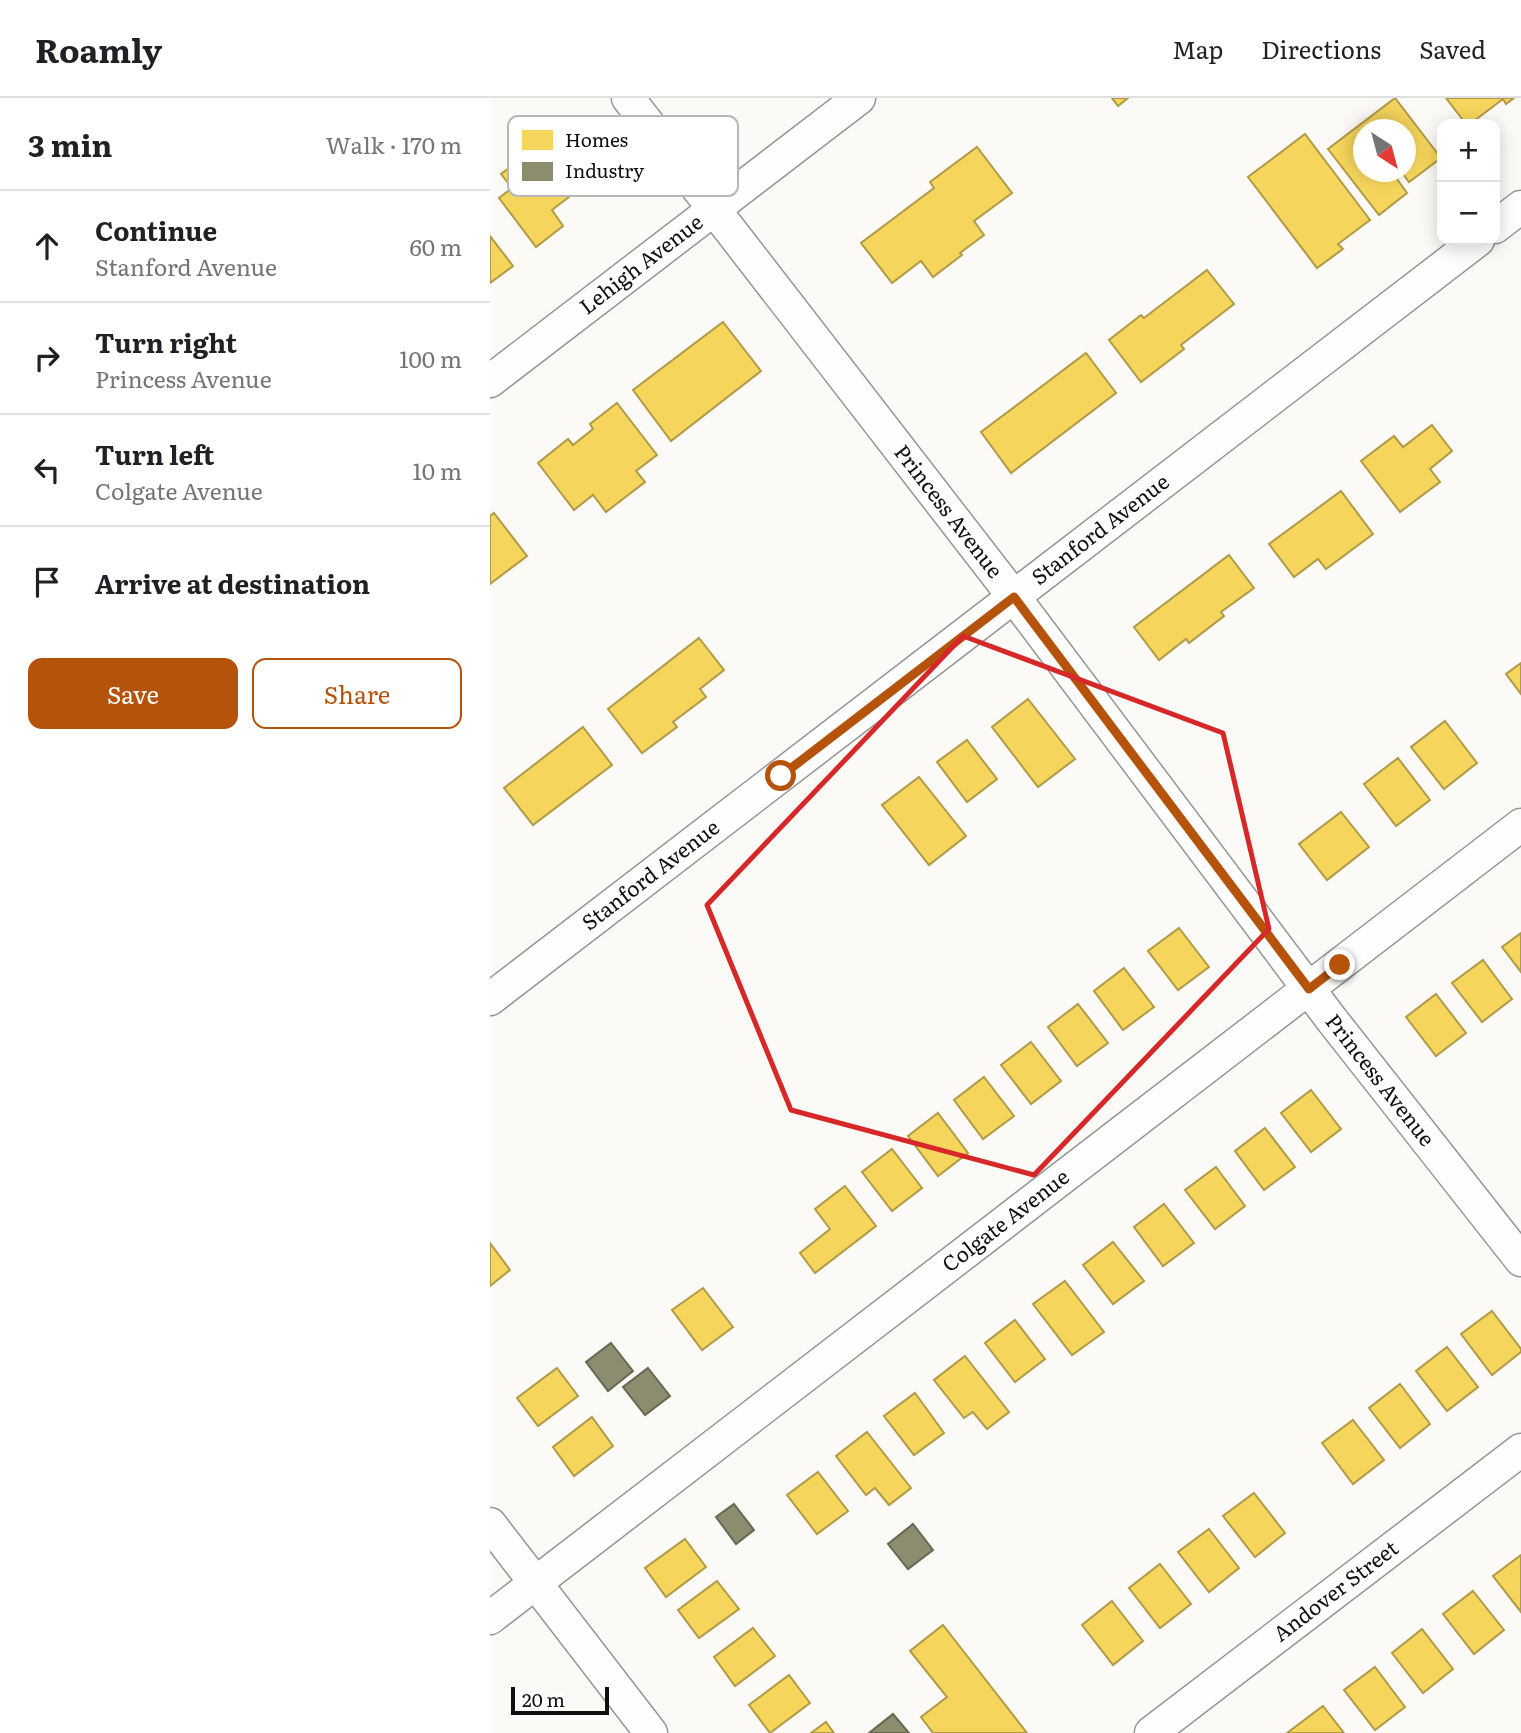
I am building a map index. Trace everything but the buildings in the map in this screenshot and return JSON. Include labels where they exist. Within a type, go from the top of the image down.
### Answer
[{"type":"street","name":"Princess Avenue","points":[[628,98],[642,116]]},
{"type":"street","name":"Lehigh Avenue","points":[[738,190],[859,98]]},
{"type":"street","name":"Princess Avenue","points":[[703,196],[1014,597],[1309,989],[1521,1260]]},
{"type":"street","name":"Lehigh Avenue","points":[[490,381],[730,196]]},
{"type":"street","points":[[1500,223],[1521,207]]},
{"type":"street","name":"Stanford Avenue","points":[[490,999],[1472,245]]},
{"type":"street","name":"Colgate Avenue","points":[[490,1618],[1521,825]]},
{"type":"street","name":"Andover Street","points":[[1151,1733],[1521,1450]]},
{"type":"street","points":[[490,1524],[651,1733]]},
{"type":"highlighted area","points":[[963,636],[1223,733],[1269,929],[1034,1175],[791,1110],[707,905]]},
{"type":"route","points":[[781,776],[1014,597],[1309,989],[1340,965]]}]
